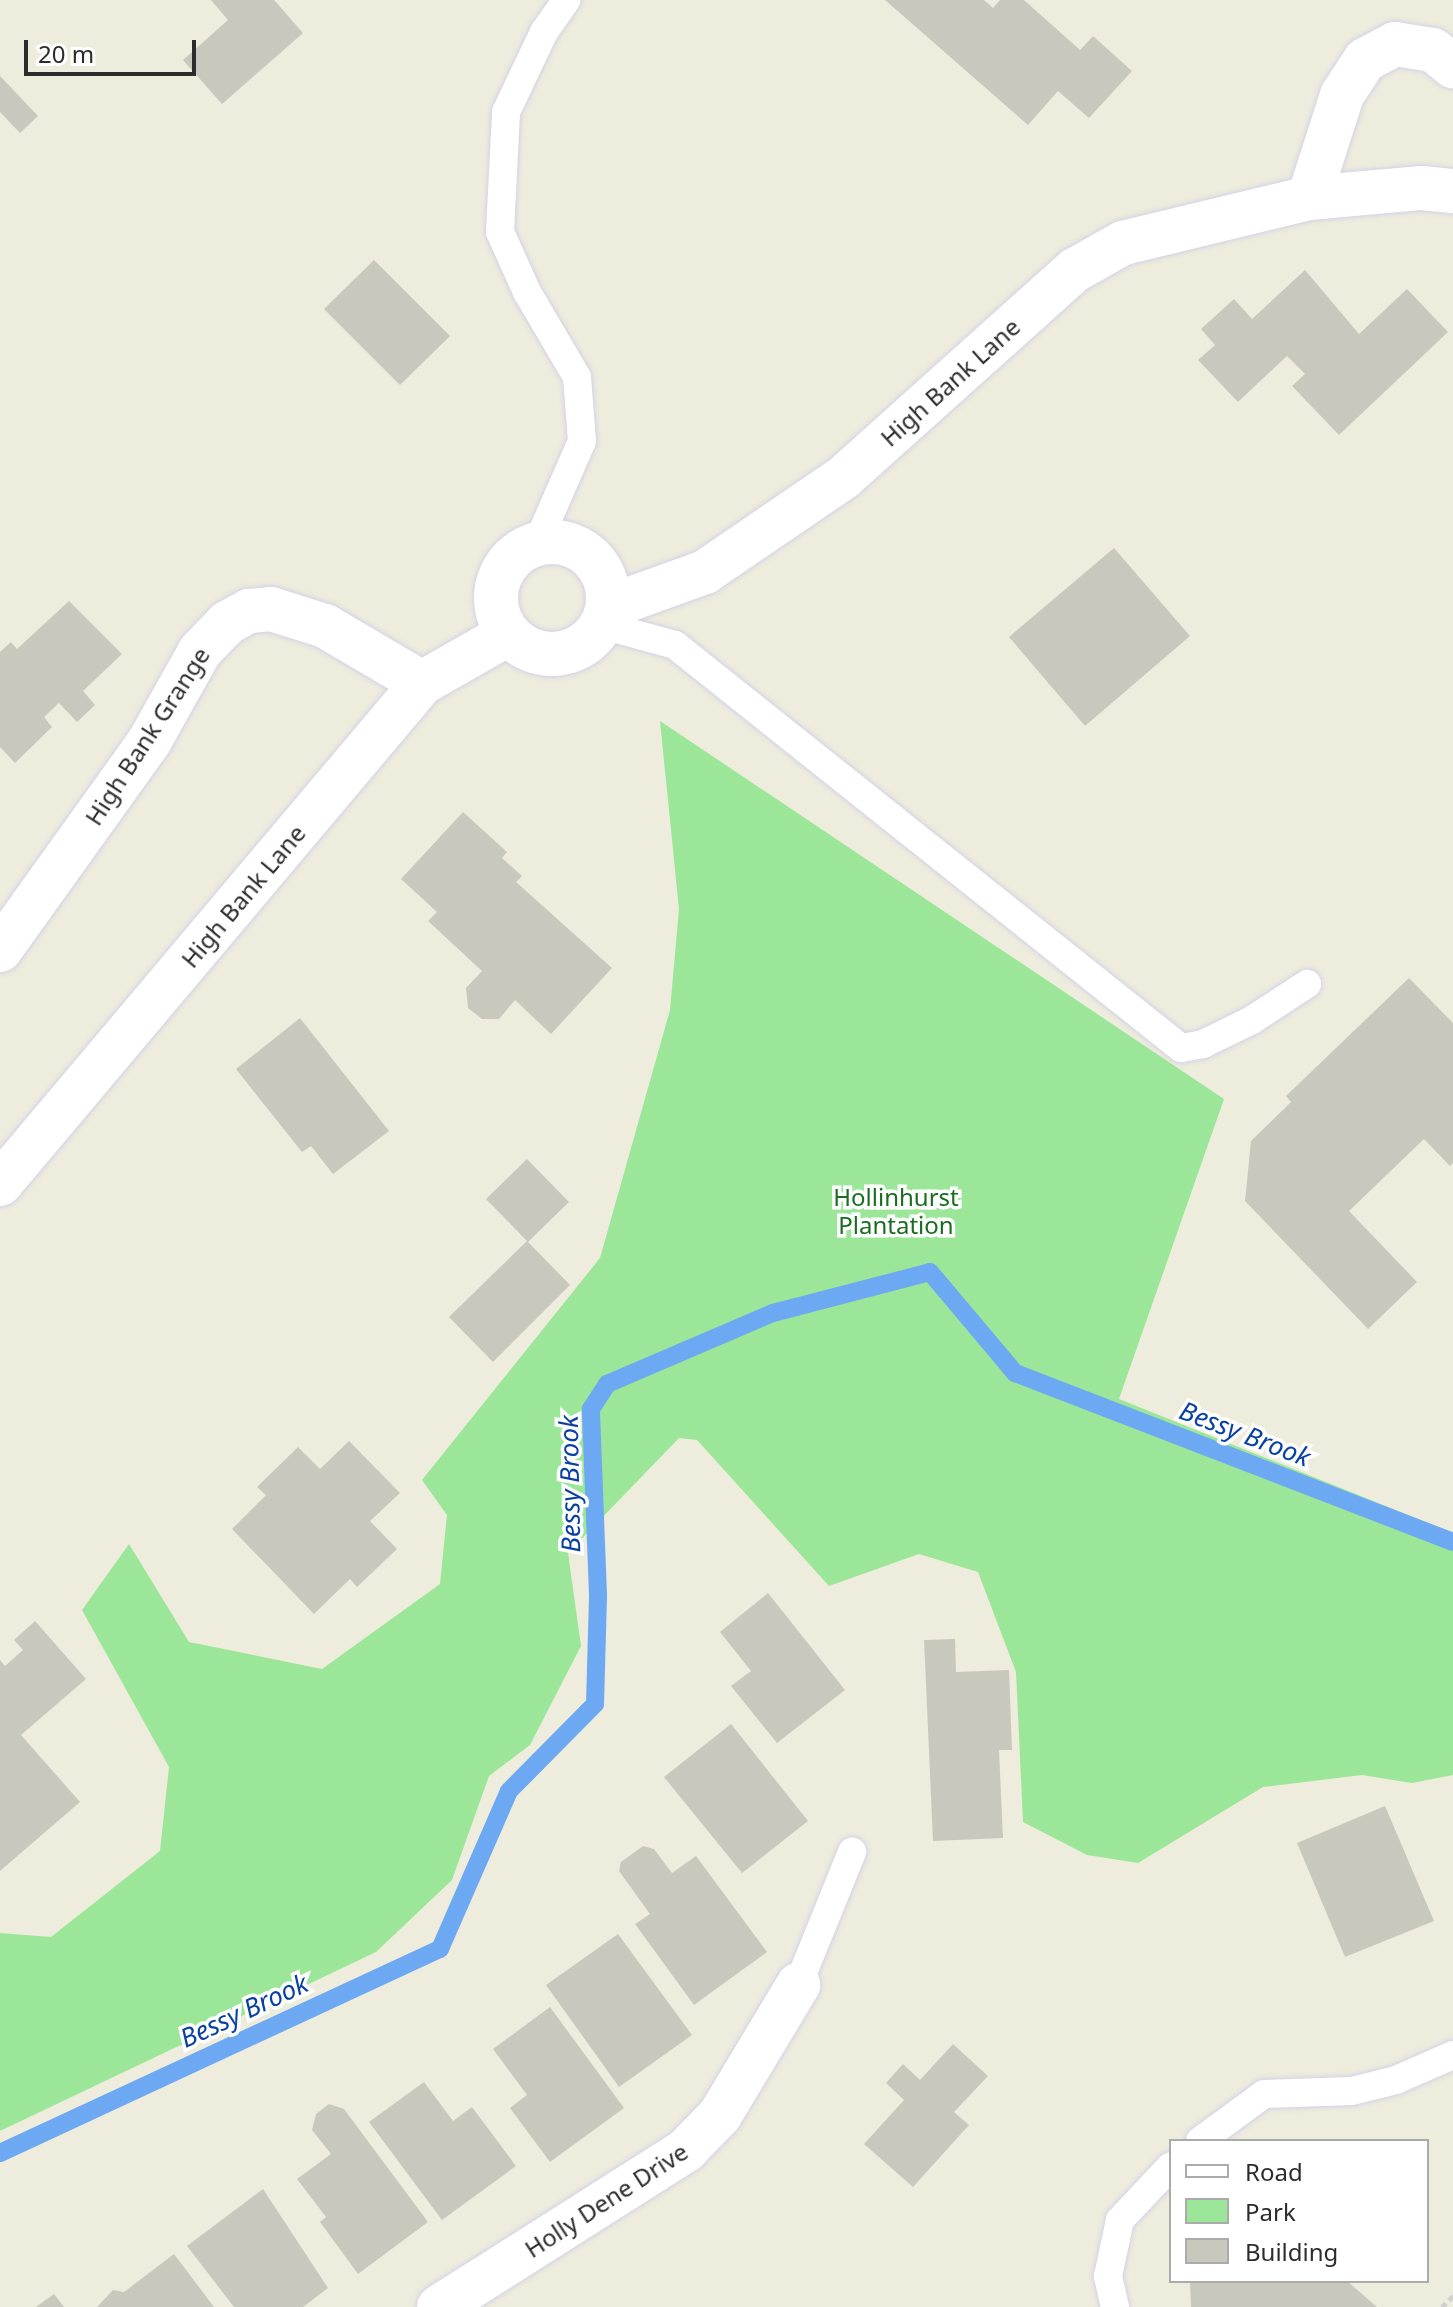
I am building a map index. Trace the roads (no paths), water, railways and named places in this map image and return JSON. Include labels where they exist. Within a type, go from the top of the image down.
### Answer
[{"type":"street","points":[[1309,198],[1342,95],[1365,60],[1395,44],[1433,50],[1453,66]]},
{"type":"street","name":"High Bank Lane","points":[[0,1184],[422,683],[508,634],[521,646],[558,655],[576,650],[605,616],[705,572],[843,478],[1075,270],[1123,243],[1309,198],[1422,188],[1453,191]]},
{"type":"street","points":[[508,634],[499,617],[498,581],[507,564],[537,544],[574,546],[589,556],[601,570],[605,616]]},
{"type":"street","name":"High Bank Grange","points":[[0,950],[149,742],[200,651],[227,623],[249,611],[271,609],[325,626],[422,683]]},
{"type":"street","name":"Holly Dene Drive","points":[[439,2307],[686,2150],[720,2115],[798,1985]]},
{"type":"lane","points":[[537,544],[582,441],[577,377],[527,292],[500,232],[506,112],[544,32],[566,0]]},
{"type":"lane","points":[[605,616],[675,645],[1181,1048],[1203,1044],[1307,984]]},
{"type":"lane","points":[[798,1985],[852,1852]]},
{"type":"lane","points":[[1203,2139],[1264,2094],[1352,2091],[1396,2080],[1453,2055]]},
{"type":"lane","points":[[1115,2307],[1108,2276],[1120,2220],[1169,2168]]},
{"type":"waterway","name":"Bessy Brook","points":[[0,2153],[440,1949],[509,1791],[595,1704],[598,1595],[591,1409],[607,1384],[773,1313],[930,1272],[1015,1373],[1453,1542]]},
{"type":"park label","name":"Hollinhurst Plantation","points":[[896,1211]]}]
